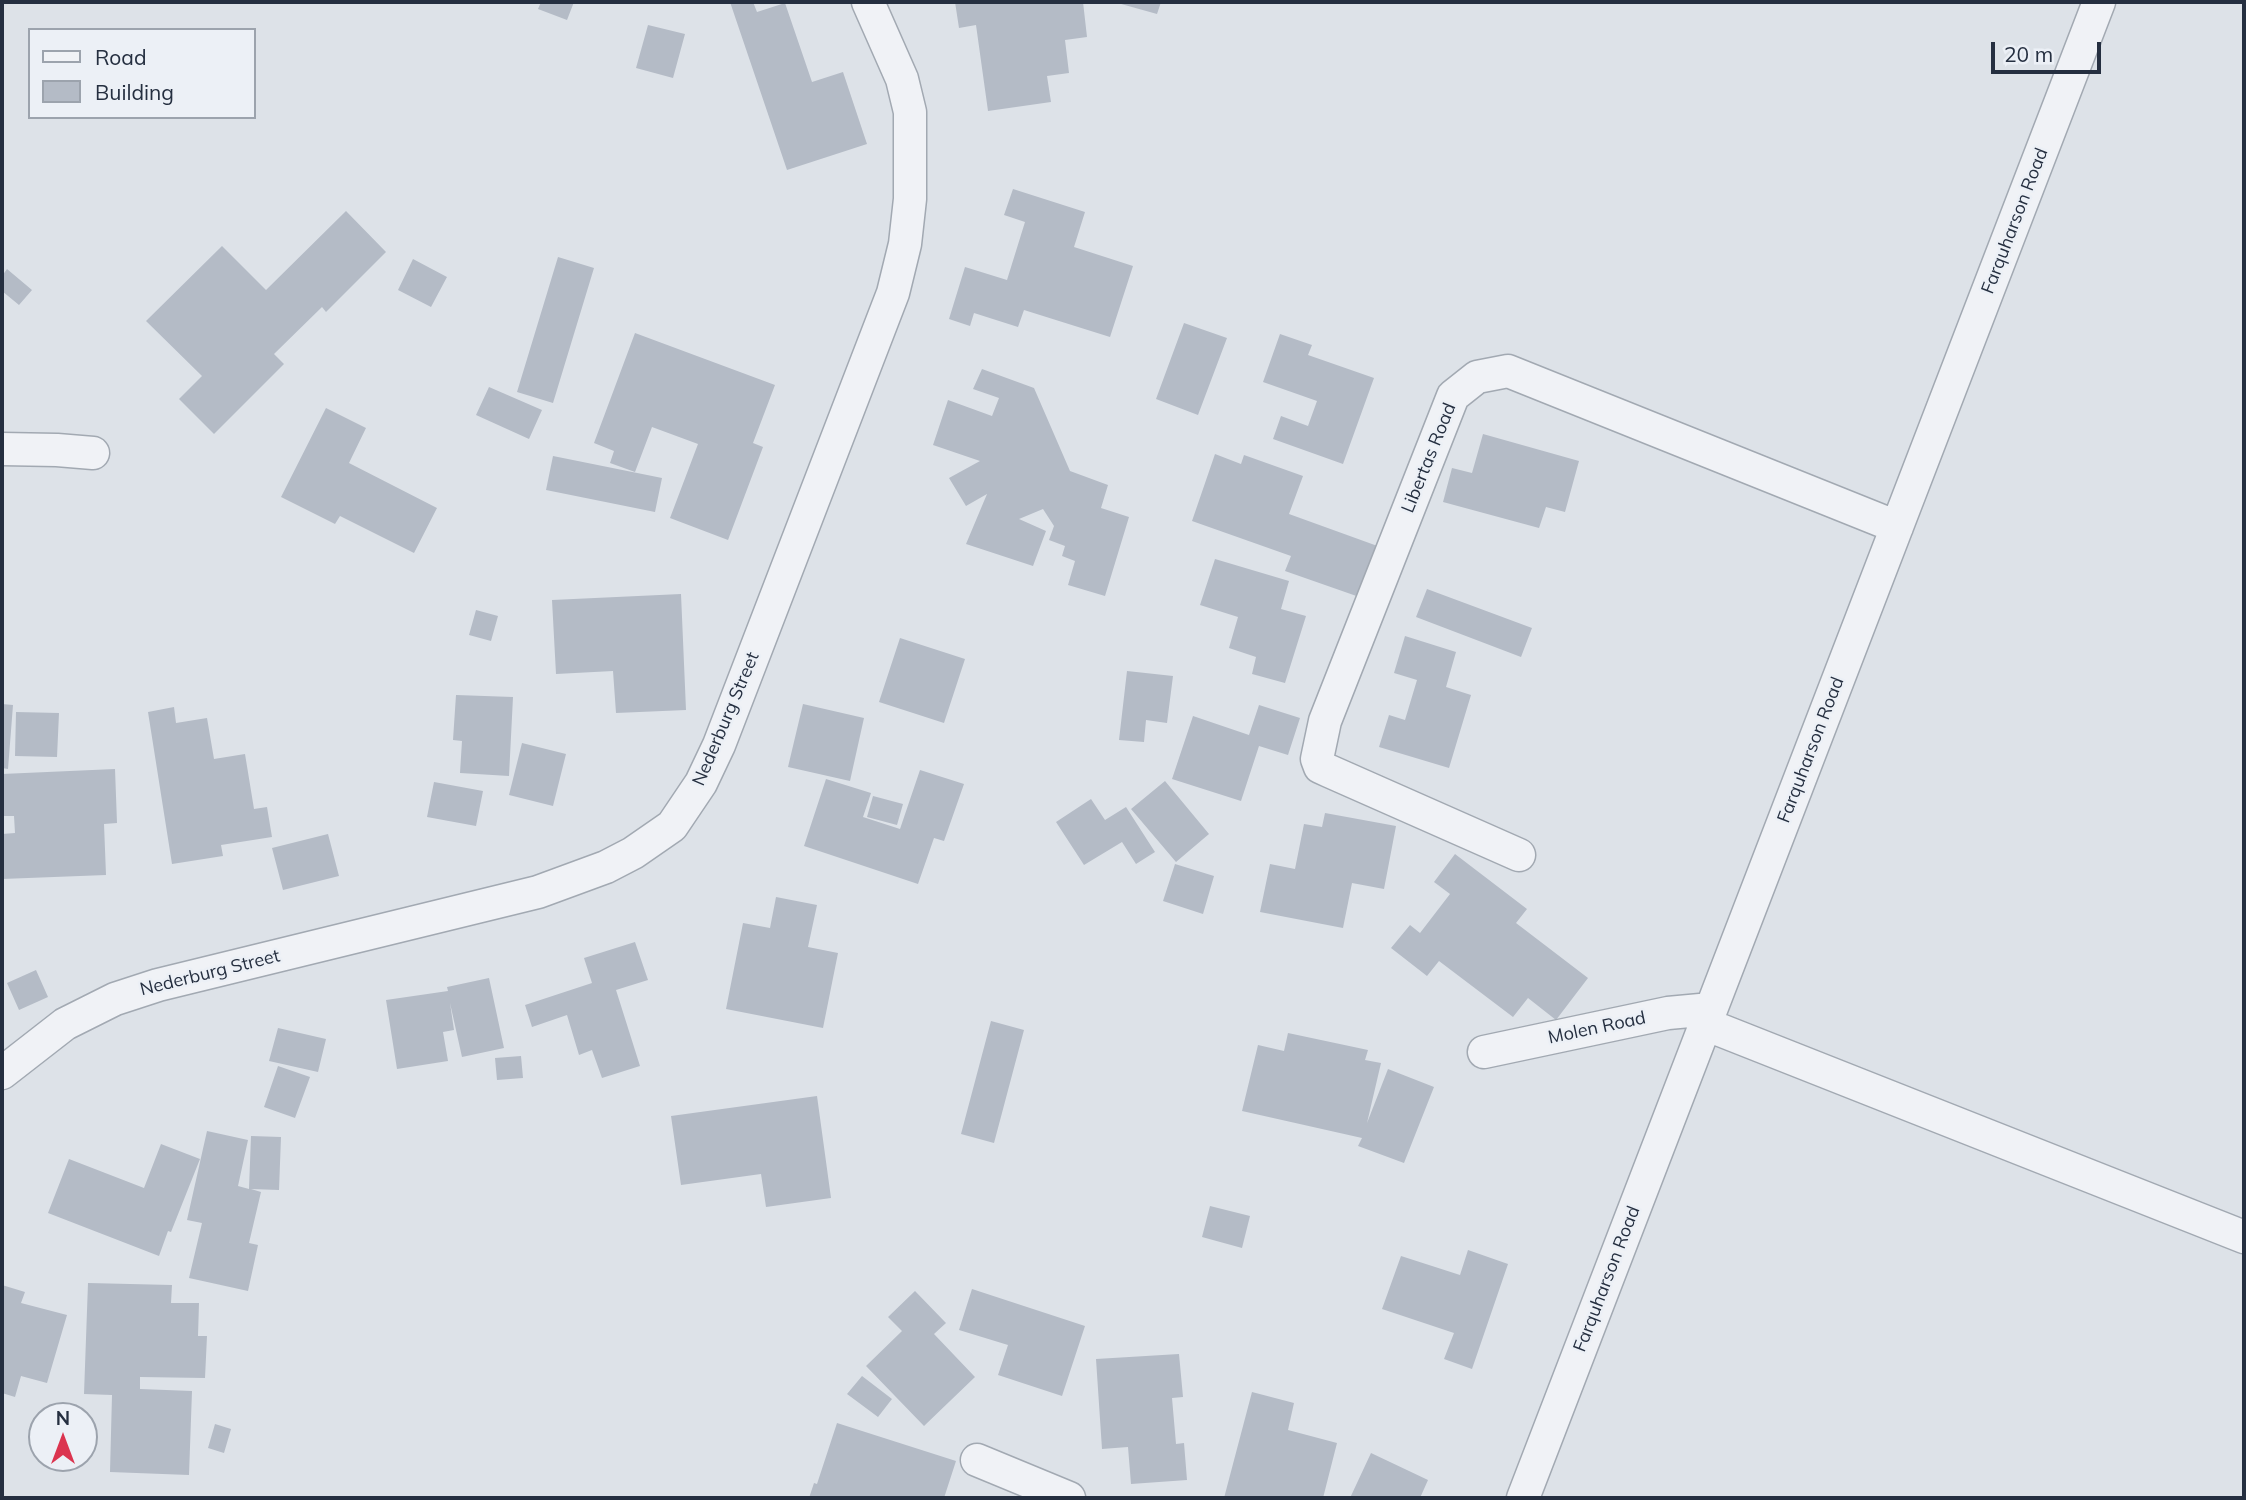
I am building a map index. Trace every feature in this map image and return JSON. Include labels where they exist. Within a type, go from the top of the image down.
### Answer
[{"type":"street","name":"Nederburg Street","points":[[2,1073],[65,1024],[114,999],[158,985],[538,892],[606,867],[633,853],[672,826],[701,783],[719,745],[892,293],[905,244],[910,199],[910,112],[902,79],[868,2]]},
{"type":"street","name":"Farquharson Road","points":[[1523,1498],[2099,2]]},
{"type":"street","name":"Libertas Road","points":[[1518,855],[1329,771],[1320,766],[1317,759],[1325,721],[1453,396],[1477,377],[1508,371],[1897,527]]},
{"type":"street","points":[[2,449],[93,453]]},
{"type":"street","name":"Molen Road","points":[[1484,1052],[1668,1013],[1708,1017]]},
{"type":"street","points":[[1708,1017],[2244,1237]]},
{"type":"street","points":[[977,1460],[1069,1498]]},
{"type":"building","points":[[541,2],[574,2],[567,20],[538,9]]},
{"type":"building","points":[[730,2],[753,2],[757,12],[785,3],[812,82],[843,72],[867,144],[787,170]]},
{"type":"building","points":[[955,2],[1083,2],[1087,37],[1065,40],[1069,73],[1047,76],[1051,102],[988,111],[976,25],[959,28]]},
{"type":"building","points":[[1114,2],[1161,2],[1157,14]]},
{"type":"building","points":[[648,25],[685,34],[673,78],[636,68]]},
{"type":"building","points":[[1013,189],[1085,212],[1074,247],[1133,266],[1110,337],[1024,310],[1018,327],[974,313],[970,326],[949,319],[965,267],[1007,280],[1025,222],[1004,215]]},
{"type":"building","points":[[346,211],[386,252],[326,312],[322,307],[274,354],[284,364],[214,434],[179,399],[202,376],[146,321],[222,246],[266,290]]},
{"type":"building","points":[[558,257],[594,268],[553,403],[517,392]]},
{"type":"building","points":[[413,259],[447,277],[431,307],[398,290]]},
{"type":"building","points":[[7,269],[32,290],[19,305],[2,291],[2,276]]},
{"type":"building","points":[[1184,323],[1227,338],[1198,415],[1156,399]]},
{"type":"building","points":[[635,333],[775,385],[753,443],[763,447],[728,540],[670,518],[698,444],[652,427],[635,472],[610,463],[614,451],[594,443]]},
{"type":"building","points":[[1280,334],[1312,345],[1308,355],[1374,378],[1343,464],[1273,439],[1281,416],[1308,426],[1317,401],[1263,382]]},
{"type":"building","points":[[982,369],[1034,388],[1070,471],[1108,485],[1101,508],[1129,517],[1105,596],[1068,585],[1075,561],[1062,556],[1065,546],[1049,540],[1054,526],[1043,509],[1019,519],[1046,531],[1033,566],[966,544],[987,494],[966,506],[949,478],[980,461],[933,445],[948,400],[992,416],[999,398],[973,389]]},
{"type":"building","points":[[489,387],[542,410],[529,439],[476,415]]},
{"type":"building","points":[[326,408],[366,428],[349,463],[437,508],[414,553],[340,516],[335,524],[281,497]]},
{"type":"building","points":[[1483,434],[1579,461],[1565,512],[1546,507],[1539,528],[1443,502],[1452,468],[1472,473]]},
{"type":"building","points":[[1215,454],[1241,464],[1244,455],[1303,476],[1289,514],[1383,548],[1365,599],[1285,571],[1291,556],[1192,521]]},
{"type":"building","points":[[553,456],[662,478],[655,512],[546,490]]},
{"type":"building","points":[[1215,559],[1289,581],[1281,609],[1306,616],[1285,683],[1252,674],[1256,657],[1229,648],[1238,617],[1200,605]]},
{"type":"building","points":[[1427,589],[1532,628],[1521,657],[1416,617]]},
{"type":"building","points":[[681,594],[686,710],[616,713],[613,671],[556,674],[552,600]]},
{"type":"building","points":[[476,610],[498,616],[491,641],[469,635]]},
{"type":"building","points":[[1405,636],[1456,652],[1446,687],[1471,695],[1449,768],[1379,747],[1389,715],[1405,720],[1417,680],[1394,673]]},
{"type":"building","points":[[900,638],[965,659],[944,723],[879,702]]},
{"type":"building","points":[[1127,671],[1173,676],[1167,723],[1146,720],[1144,742],[1119,740]]},
{"type":"building","points":[[456,695],[513,697],[509,776],[460,773],[462,741],[453,740]]},
{"type":"building","points":[[2,704],[13,705],[8,769],[2,768]]},
{"type":"building","points":[[803,704],[864,718],[850,781],[788,767]]},
{"type":"building","points":[[1259,705],[1300,718],[1288,755],[1259,746],[1241,801],[1172,779],[1193,716],[1249,735]]},
{"type":"building","points":[[174,707],[176,723],[207,718],[214,759],[245,754],[254,809],[267,807],[272,837],[221,845],[223,856],[172,864],[148,712]]},
{"type":"building","points":[[16,712],[59,713],[57,757],[15,756]]},
{"type":"building","points":[[522,743],[566,754],[553,806],[509,795]]},
{"type":"building","points":[[115,769],[117,823],[104,824],[106,875],[2,879],[2,834],[15,833],[14,816],[2,816],[2,774]]},
{"type":"building","points":[[920,770],[964,784],[944,841],[934,838],[918,884],[804,846],[826,779],[871,793],[863,817],[900,829]]},
{"type":"building","points":[[1165,781],[1209,834],[1176,862],[1131,809]]},
{"type":"building","points":[[434,782],[483,791],[476,826],[427,817]]},
{"type":"building","points":[[873,796],[903,804],[897,825],[867,817]]},
{"type":"building","points":[[1091,799],[1105,820],[1126,807],[1155,852],[1136,864],[1122,842],[1084,865],[1056,822]]},
{"type":"building","points":[[1325,813],[1396,826],[1384,889],[1352,883],[1343,928],[1260,912],[1270,864],[1295,869],[1304,824],[1322,827]]},
{"type":"building","points":[[328,834],[339,876],[283,890],[272,848]]},
{"type":"building","points":[[1455,854],[1527,909],[1516,923],[1588,978],[1556,1020],[1528,998],[1513,1017],[1439,961],[1427,976],[1391,948],[1410,925],[1420,933],[1450,894],[1434,882]]},
{"type":"building","points":[[1175,864],[1214,876],[1203,914],[1163,901]]},
{"type":"building","points":[[776,897],[817,905],[808,947],[838,953],[823,1028],[726,1009],[743,923],[770,928]]},
{"type":"building","points":[[635,942],[648,980],[616,990],[640,1066],[602,1078],[592,1050],[579,1055],[567,1015],[532,1027],[525,1005],[592,983],[584,958]]},
{"type":"building","points":[[36,970],[48,997],[19,1010],[7,983]]},
{"type":"building","points":[[489,978],[504,1048],[462,1057],[450,1003],[454,1030],[443,1032],[448,1061],[397,1069],[386,1000],[448,991],[447,987]]},
{"type":"building","points":[[991,1021],[1024,1030],[994,1143],[961,1134]]},
{"type":"building","points":[[278,1028],[326,1039],[318,1072],[269,1061]]},
{"type":"building","points":[[1288,1033],[1368,1050],[1365,1060],[1381,1063],[1367,1123],[1388,1069],[1434,1087],[1404,1163],[1358,1146],[1362,1138],[1242,1111],[1258,1045],[1284,1051]]},
{"type":"building","points":[[521,1056],[523,1078],[497,1080],[495,1058]]},
{"type":"building","points":[[278,1066],[310,1077],[295,1118],[264,1107]]},
{"type":"building","points":[[817,1096],[831,1198],[766,1207],[761,1174],[681,1185],[671,1116]]},
{"type":"building","points":[[207,1131],[248,1140],[238,1186],[249,1189],[251,1136],[281,1137],[279,1190],[251,1189],[261,1192],[249,1243],[258,1245],[248,1291],[189,1278],[202,1223],[187,1220]]},
{"type":"building","points":[[161,1144],[200,1159],[159,1256],[48,1213],[69,1159],[144,1188]]},
{"type":"building","points":[[1210,1206],[1250,1216],[1242,1248],[1202,1237]]},
{"type":"building","points":[[1468,1250],[1508,1264],[1472,1369],[1444,1359],[1454,1333],[1382,1309],[1401,1256],[1460,1275]]},
{"type":"building","points":[[88,1283],[172,1285],[171,1303],[199,1303],[198,1336],[207,1336],[205,1378],[140,1377],[140,1389],[192,1391],[189,1475],[110,1472],[112,1395],[84,1394]]},
{"type":"building","points":[[2,1285],[25,1292],[21,1303],[67,1315],[47,1383],[21,1376],[15,1397],[2,1393]]},
{"type":"building","points":[[972,1289],[1085,1326],[1062,1396],[998,1375],[1008,1345],[959,1330]]},
{"type":"building","points":[[915,1291],[946,1323],[934,1334],[975,1377],[924,1426],[866,1366],[902,1331],[888,1317]]},
{"type":"building","points":[[1179,1354],[1183,1397],[1172,1398],[1176,1444],[1184,1443],[1187,1480],[1131,1484],[1128,1447],[1102,1449],[1096,1359]]},
{"type":"building","points":[[862,1376],[892,1399],[878,1417],[847,1394]]},
{"type":"building","points":[[1252,1392],[1294,1403],[1288,1430],[1337,1443],[1323,1498],[1224,1498]]},
{"type":"building","points":[[837,1423],[956,1461],[944,1498],[809,1498],[814,1483],[817,1484]]},
{"type":"building","points":[[215,1424],[231,1429],[224,1453],[208,1448]]},
{"type":"building","points":[[1371,1453],[1428,1480],[1420,1498],[1350,1498]]}]
